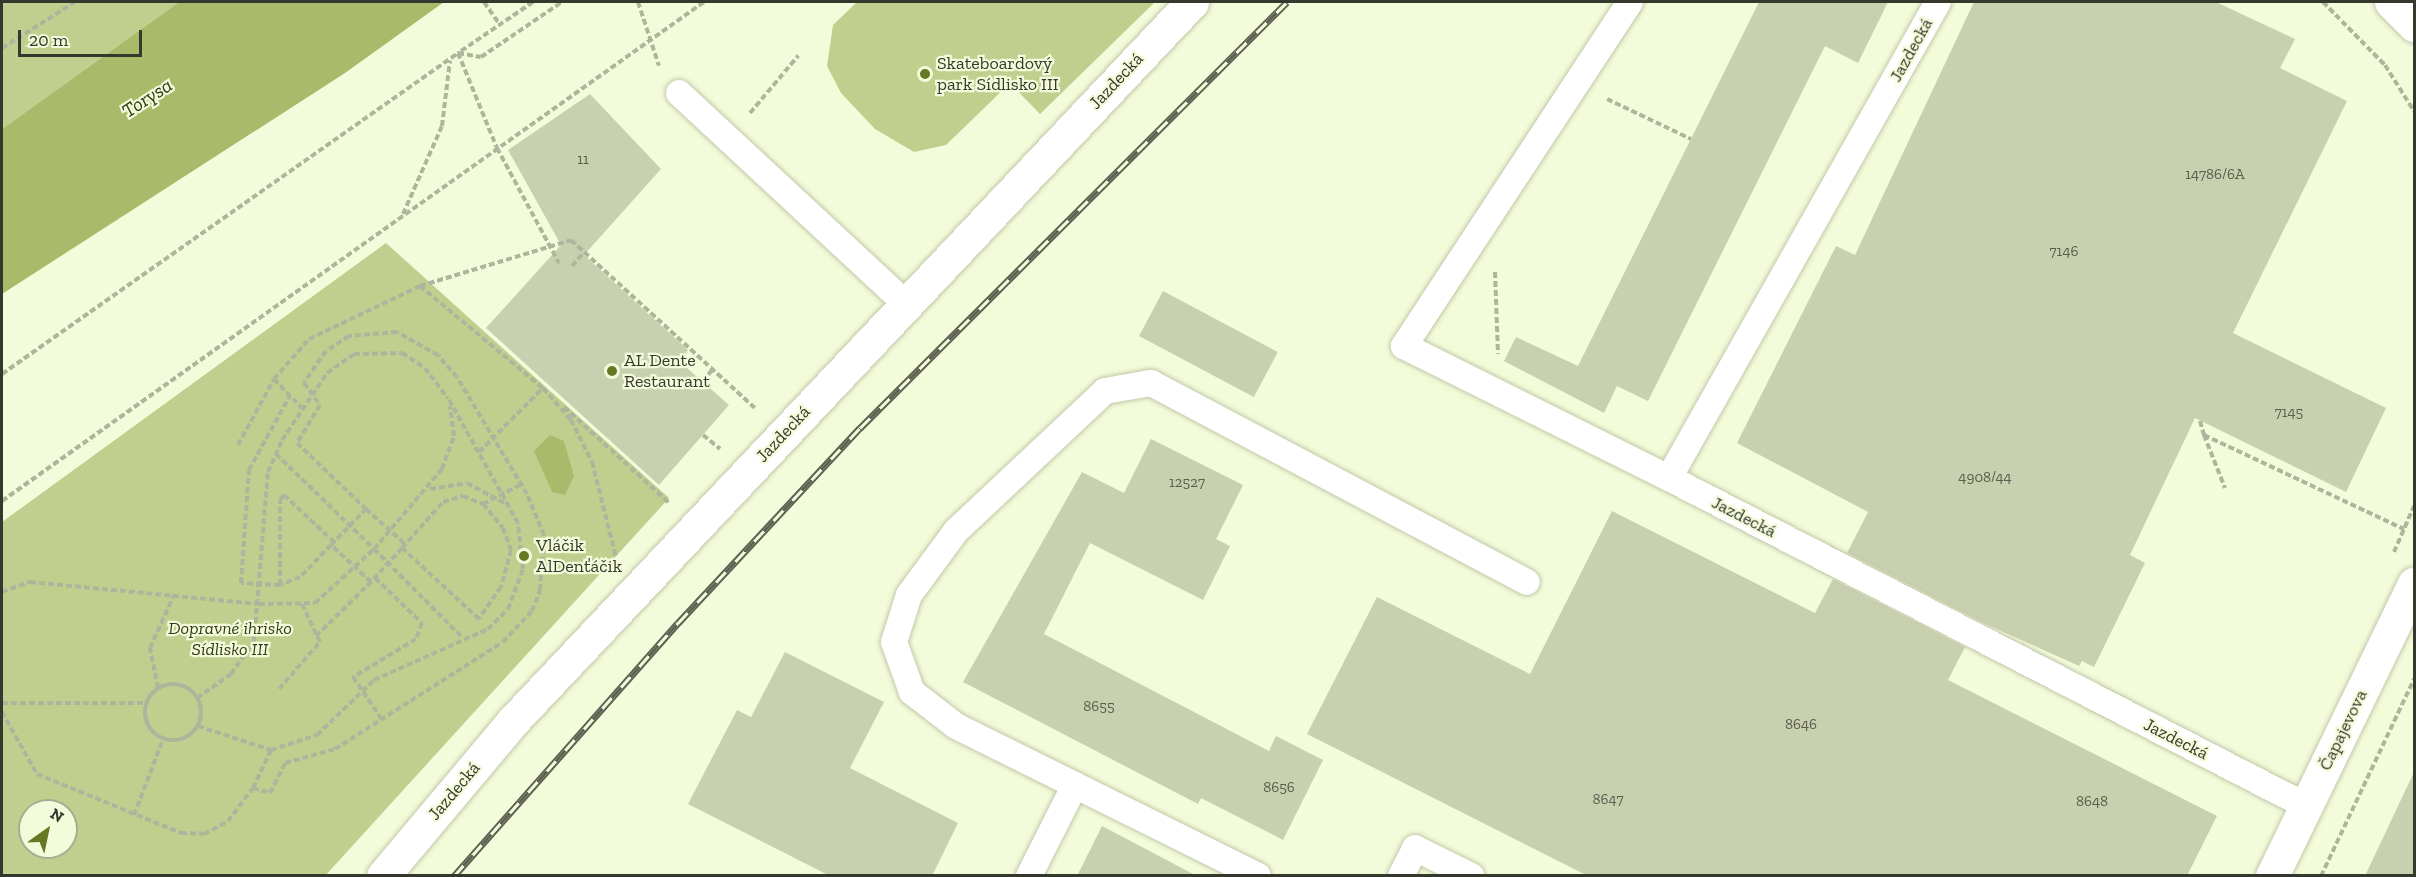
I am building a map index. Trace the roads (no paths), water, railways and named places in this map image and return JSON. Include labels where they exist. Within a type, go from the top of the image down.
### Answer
[{"type":"street","name":"Jazdecká","points":[[383,876],[513,721],[1192,2]]},
{"type":"street","points":[[2391,2],[2415,25]]},
{"type":"street","name":"Čapajevova","points":[[2272,876],[2415,584]]},
{"type":"lane","points":[[1630,2],[1574,83],[1404,346],[1669,478]]},
{"type":"lane","name":"Jazdecká","points":[[1938,2],[1669,478],[2306,806]]},
{"type":"lane","points":[[679,93],[906,304]]},
{"type":"lane","points":[[1258,876],[956,726],[912,692],[894,642],[909,595],[956,531],[1105,391],[1151,383],[1527,582]]},
{"type":"lane","points":[[1029,876],[1075,784]]},
{"type":"lane","points":[[1401,876],[1415,848],[1471,876]]},
{"type":"water","name":"Torysa","points":[[179,2],[444,2],[345,73],[2,294],[2,129]]},
{"type":"water","points":[[550,435],[564,441],[574,476],[565,495],[552,492],[534,451]]},
{"type":"railway","points":[[454,876],[678,623],[860,428],[1287,2]]},
{"type":"place","name":"Skateboardový park Sídlisko III","points":[[925,74]]},
{"type":"place","name":"AL Dente Restaurant","points":[[612,371]]},
{"type":"place","name":"Vláčik AlDenťáčik","points":[[524,556]]},
{"type":"park label","name":"Dopravné ihrisko Sídlisko III","points":[[230,639]]}]
